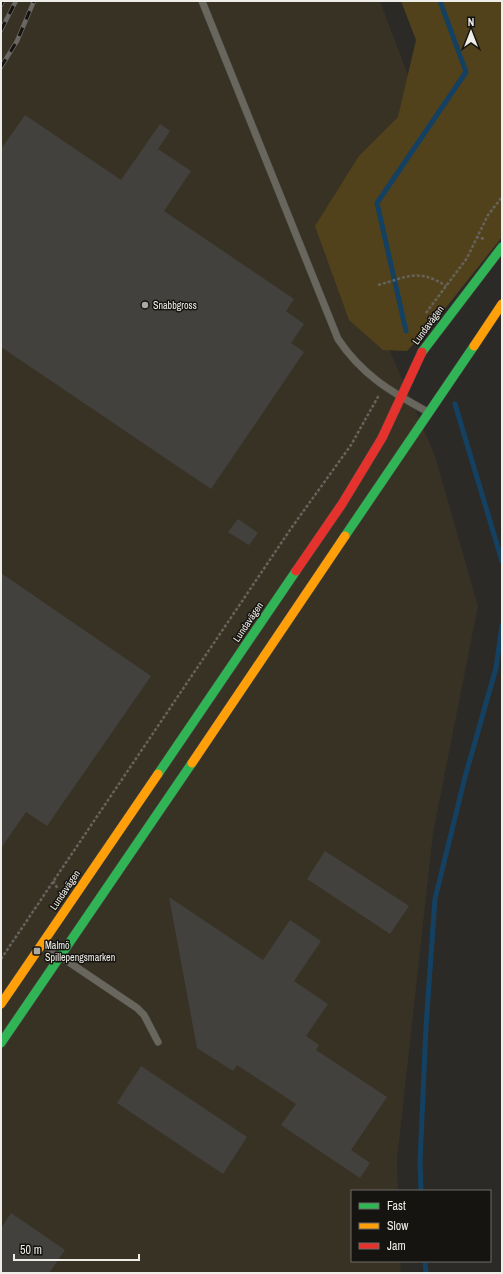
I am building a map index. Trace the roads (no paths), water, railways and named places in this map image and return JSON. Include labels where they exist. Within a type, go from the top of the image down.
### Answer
[{"type":"main road","name":"Lundavägen","points":[[1,1004],[342,504],[382,438],[424,347],[502,247]]},
{"type":"main road","points":[[1,1043],[61,957],[502,304]]},
{"type":"lane","points":[[202,1],[338,339],[362,369],[401,397],[429,412]]},
{"type":"lane","points":[[42,944],[137,1008],[144,1015],[158,1042]]},
{"type":"waterway","points":[[406,331],[377,203],[466,72],[440,1]]},
{"type":"waterway","points":[[455,404],[502,561]]},
{"type":"waterway","points":[[421,1190],[420,1162],[426,1027],[435,899],[465,777],[496,668],[502,626]]},
{"type":"waterway","points":[[425,1262],[426,1273]]},
{"type":"railway","points":[[1,5],[3,1]]},
{"type":"railway","points":[[1,30],[16,1]]},
{"type":"railway","points":[[1,67],[17,41],[34,1]]},
{"type":"place","name":"Snabbgross","points":[[145,305]]},
{"type":"place","name":"Malmö Spillepengsmarken","points":[[37,951]]}]
